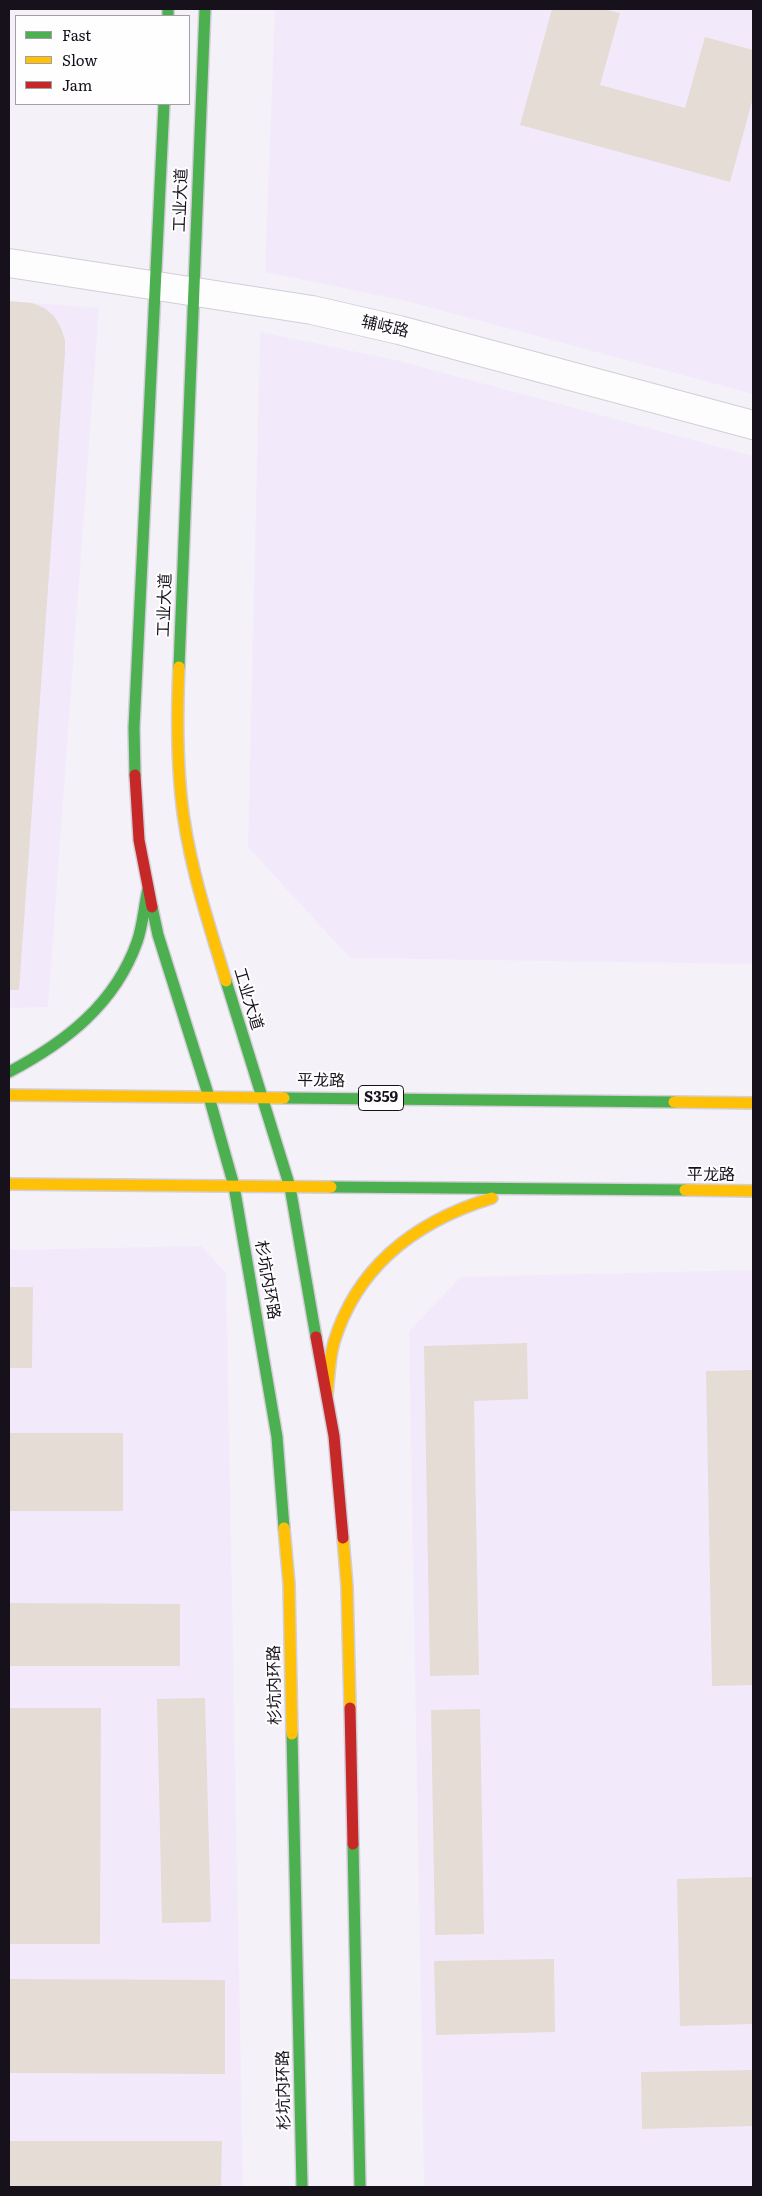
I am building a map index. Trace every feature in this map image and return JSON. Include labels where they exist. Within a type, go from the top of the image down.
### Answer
[{"type":"street","name":"工业大道","points":[[205,9],[177,708],[180,780],[196,880],[290,1188]]},
{"type":"street","name":"工业大道","points":[[164,105],[134,728],[135,789],[139,840],[158,935],[209,1096],[234,1186]]},
{"type":"street","name":"辅岐路","points":[[9,263],[312,310],[399,330],[753,424]]},
{"type":"street","points":[[9,1072],[41,1056],[72,1035],[100,1007],[121,977],[137,942],[148,889]]},
{"type":"street","name":"平龙路","points":[[9,1094],[753,1103]]},
{"type":"street","name":"平龙路","points":[[9,1184],[753,1191]]},
{"type":"street","name":"杉坑内环路","points":[[234,1186],[277,1437],[289,1584],[302,2187]]},
{"type":"street","points":[[290,1188],[334,1436],[347,1586],[360,2187]]},
{"type":"street","points":[[327,1395],[333,1343],[350,1299],[378,1262],[416,1231],[464,1205],[525,1190]]},
{"type":"shaded area","points":[[275,9],[753,9],[753,394],[406,301],[265,272]]},
{"type":"shaded area","points":[[9,301],[99,308],[48,1007],[9,1008]]},
{"type":"shaded area","points":[[260,332],[392,359],[753,456],[753,964],[350,958],[248,847]]},
{"type":"shaded area","points":[[201,1246],[226,1273],[243,2187],[9,2187],[9,1250]]},
{"type":"shaded area","points":[[753,1270],[753,2187],[424,2187],[409,1331],[461,1277]]},
{"type":"building","points":[[552,9],[603,9],[620,13],[600,85],[685,108],[705,37],[753,50],[753,98],[730,182],[520,125]]},
{"type":"building","points":[[9,301],[32,303],[44,308],[54,316],[65,340],[19,990],[9,990]]},
{"type":"building","points":[[9,1287],[33,1287],[32,1368],[9,1368]]},
{"type":"building","points":[[527,1343],[528,1399],[474,1401],[479,1675],[430,1676],[424,1346]]},
{"type":"building","points":[[753,1370],[753,1685],[712,1686],[706,1371]]},
{"type":"building","points":[[9,1433],[123,1433],[123,1511],[9,1511]]},
{"type":"building","points":[[9,1603],[180,1604],[180,1666],[9,1666]]},
{"type":"building","points":[[205,1698],[211,1922],[162,1923],[157,1699]]},
{"type":"building","points":[[9,1708],[101,1708],[100,1944],[9,1944]]},
{"type":"building","points":[[480,1709],[484,1934],[435,1935],[431,1710]]},
{"type":"building","points":[[753,1877],[753,2024],[680,2026],[677,1879]]},
{"type":"building","points":[[554,1959],[555,2032],[436,2035],[434,1961]]},
{"type":"building","points":[[9,1979],[225,1980],[225,2074],[9,2073]]},
{"type":"building","points":[[753,2070],[753,2126],[642,2129],[641,2072]]},
{"type":"building","points":[[9,2141],[222,2141],[221,2187],[9,2187]]},
{"type":"traffic: fast","points":[[168,9],[168,15]]},
{"type":"traffic: fast","points":[[179,667],[205,9]]},
{"type":"traffic: fast","points":[[135,775],[134,728],[164,105]]},
{"type":"traffic: fast","points":[[9,1072],[50,1048],[69,1034],[102,1002],[116,984],[128,964],[137,942],[148,889]]},
{"type":"traffic: fast","points":[[152,907],[158,935],[209,1097],[234,1186],[277,1437],[284,1528]]},
{"type":"traffic: fast","points":[[226,981],[290,1187],[316,1337]]},
{"type":"traffic: fast","points":[[284,1098],[674,1102]]},
{"type":"traffic: fast","points":[[331,1187],[685,1190]]},
{"type":"traffic: fast","points":[[292,1734],[302,2187]]},
{"type":"traffic: fast","points":[[353,1844],[360,2187]]},
{"type":"traffic: slow","points":[[179,667],[178,748],[184,820],[199,890],[226,981]]},
{"type":"traffic: slow","points":[[9,1095],[284,1098]]},
{"type":"traffic: slow","points":[[674,1102],[753,1103]]},
{"type":"traffic: slow","points":[[9,1184],[331,1187]]},
{"type":"traffic: slow","points":[[685,1190],[753,1191]]},
{"type":"traffic: slow","points":[[327,1395],[334,1342],[345,1314],[358,1290],[375,1268],[394,1249],[415,1233],[439,1219],[492,1198]]},
{"type":"traffic: slow","points":[[284,1528],[289,1584],[292,1734]]},
{"type":"traffic: slow","points":[[343,1538],[347,1586],[350,1708]]},
{"type":"traffic: jam","points":[[135,775],[139,840],[152,907]]},
{"type":"traffic: jam","points":[[316,1337],[334,1436],[343,1538]]},
{"type":"traffic: jam","points":[[350,1708],[353,1844]]}]
